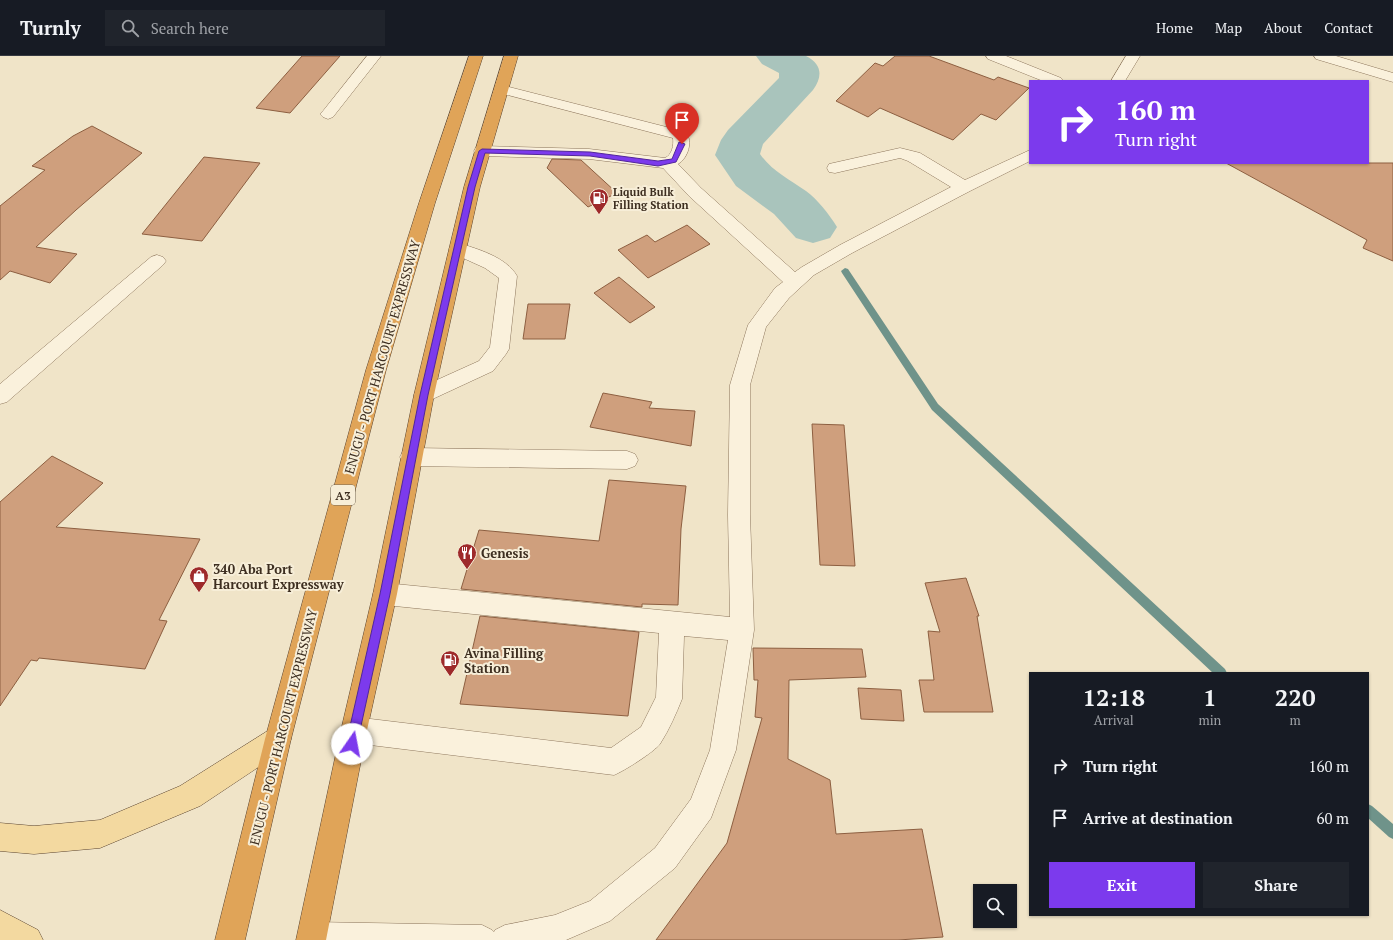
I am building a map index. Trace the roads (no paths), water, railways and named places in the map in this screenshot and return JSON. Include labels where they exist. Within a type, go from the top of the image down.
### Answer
[{"type":"highway","name":"ENUGU - PORT HARCOURT EXPRESSWAY","points":[[230,940],[278,739],[376,370],[426,203],[476,56]]},
{"type":"highway","points":[[312,939],[354,730],[385,594],[424,395],[472,187],[511,56]]},
{"type":"main road","points":[[0,836],[34,840],[100,834],[190,796],[278,739]]},
{"type":"main road","points":[[0,925],[28,940]]},
{"type":"street","points":[[328,114],[374,56]]},
{"type":"street","points":[[993,56],[1053,80]]},
{"type":"street","points":[[1119,80],[1132,56]]},
{"type":"street","points":[[1322,56],[1393,78]]},
{"type":"street","points":[[482,151],[590,154],[667,163],[674,160],[682,144],[680,135],[501,89]]},
{"type":"street","points":[[834,168],[900,153],[914,157],[964,187]]},
{"type":"street","points":[[505,940],[555,930],[600,911],[665,858],[701,808],[723,750],[742,630],[739,515],[740,384],[756,325],[782,293],[802,276],[846,249],[964,187],[1029,155]]},
{"type":"street","points":[[667,163],[695,192],[802,276]]},
{"type":"street","points":[[424,395],[486,366],[499,349],[508,276],[496,265],[458,249]]},
{"type":"street","points":[[0,396],[157,261]]},
{"type":"street","points":[[411,457],[627,460]]},
{"type":"street","points":[[385,594],[742,630]]},
{"type":"street","points":[[354,730],[614,762],[650,736],[669,699],[672,623]]},
{"type":"street","points":[[312,939],[482,940]]},
{"type":"waterway","points":[[776,56],[799,68],[799,81],[743,140],[737,155],[752,176],[791,203],[813,227]]},
{"type":"waterway","points":[[845,271],[935,407],[1220,672]]},
{"type":"waterway","points":[[1369,811],[1393,833]]},
{"type":"place","name":"Liquid Bulk Filling Station","points":[[599,215]]},
{"type":"place","name":"Genesis","points":[[467,570]]},
{"type":"place","name":"340 Aba Port Harcourt Expressway","points":[[199,593]]},
{"type":"place","name":"Avina Filling Station","points":[[450,677]]}]
